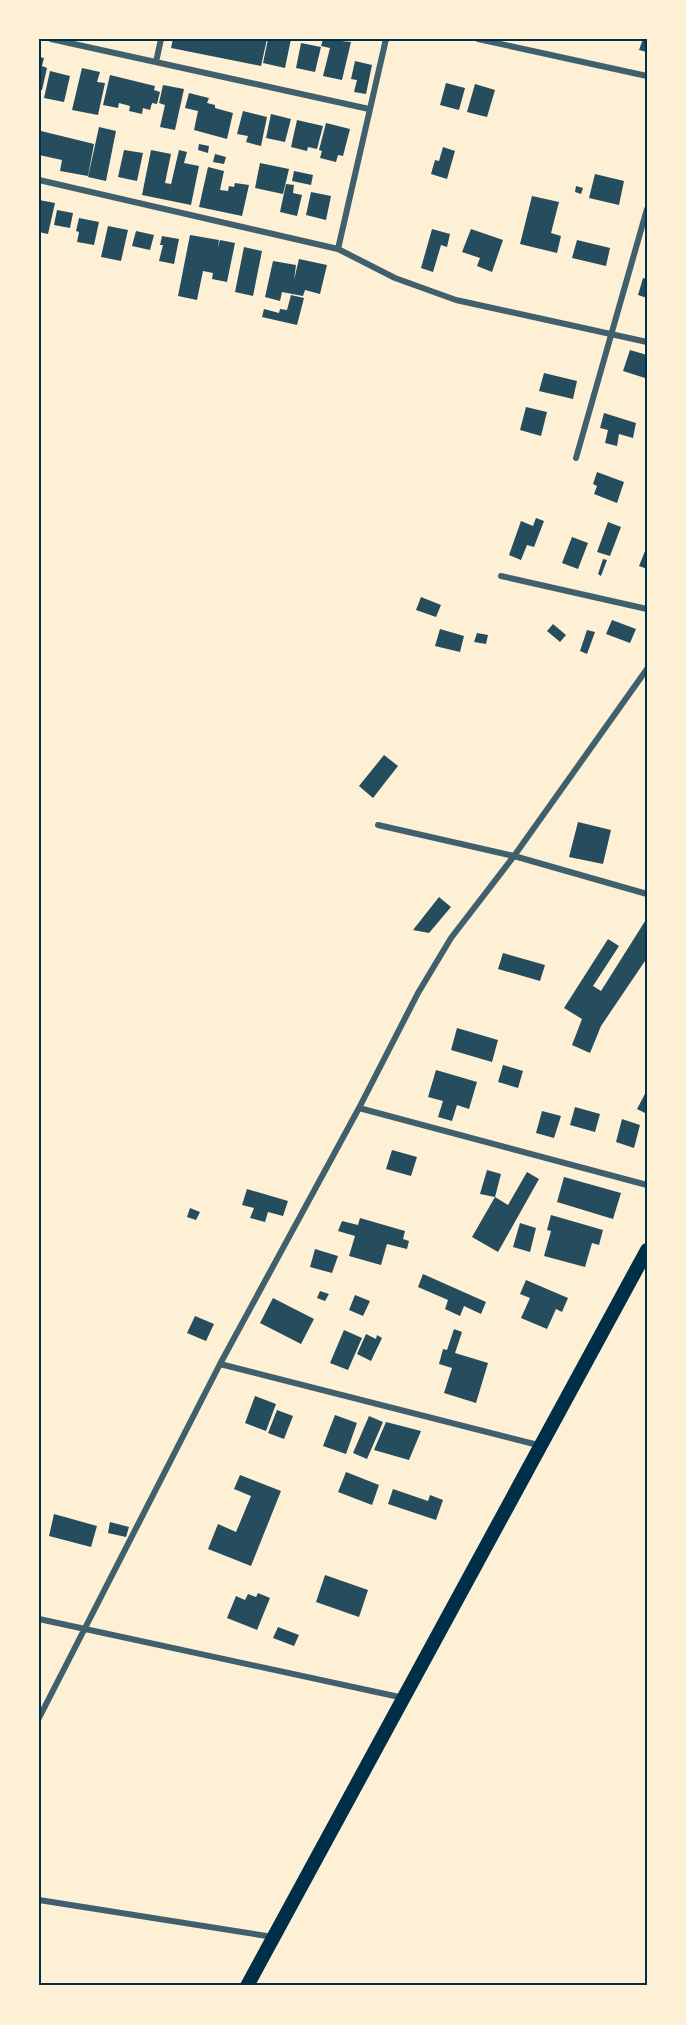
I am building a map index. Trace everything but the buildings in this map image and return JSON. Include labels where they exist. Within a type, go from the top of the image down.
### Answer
[{"type":"highway","points":[[247,1986],[647,1250]]},
{"type":"street","points":[[51,39],[369,109]]},
{"type":"street","points":[[156,62],[160,39]]},
{"type":"street","points":[[338,249],[386,39]]},
{"type":"street","points":[[478,39],[647,76]]},
{"type":"street","points":[[39,180],[338,249],[394,278],[456,300],[647,342]]},
{"type":"street","points":[[576,458],[647,209]]},
{"type":"street","points":[[501,576],[647,609]]},
{"type":"street","points":[[39,1718],[220,1364],[359,1108],[418,993],[452,938],[514,856],[647,669]]},
{"type":"street","points":[[378,825],[514,856],[647,894]]},
{"type":"street","points":[[359,1108],[647,1185]]},
{"type":"street","points":[[220,1364],[542,1446]]},
{"type":"street","points":[[39,1619],[404,1698]]},
{"type":"street","points":[[39,1900],[274,1937]]}]
